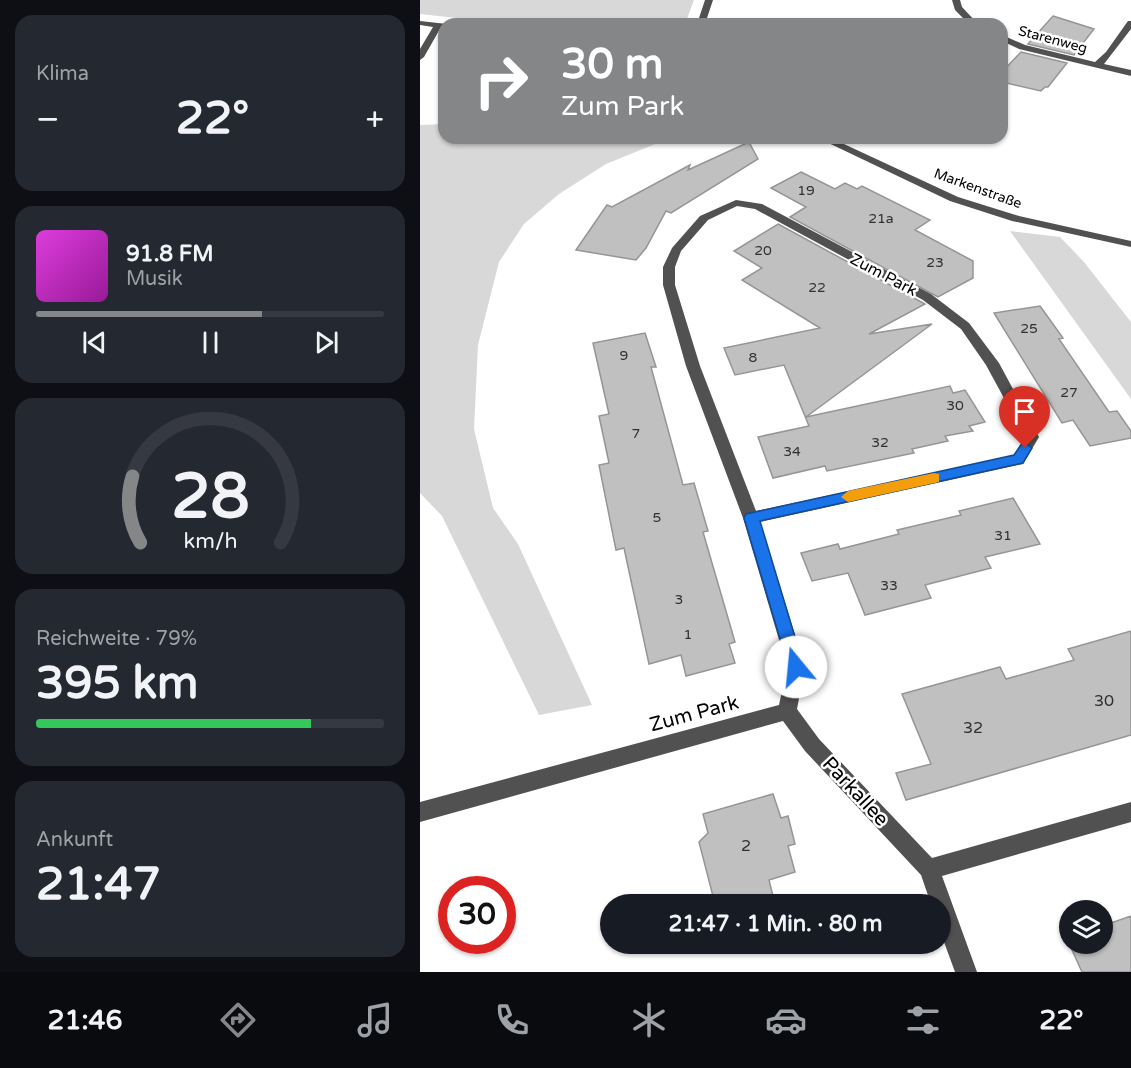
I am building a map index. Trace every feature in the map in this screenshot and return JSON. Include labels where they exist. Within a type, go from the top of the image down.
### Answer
[{"type":"street","points":[[703,18],[709,0]]},
{"type":"street","points":[[956,0],[958,8],[969,18]]},
{"type":"street","points":[[420,23],[438,25]]},
{"type":"street","name":"Starenweg","points":[[1096,65],[1109,54],[1131,23]]},
{"type":"street","points":[[420,57],[438,30]]},
{"type":"street","name":"Starenweg","points":[[1008,40],[1022,46],[1131,73]]},
{"type":"street","name":"Markenstraße","points":[[836,144],[954,198],[1016,219],[1131,244]]},
{"type":"street","name":"Zum Park","points":[[420,812],[787,711],[796,667],[751,518],[693,366],[669,285],[669,267],[676,250],[688,234],[704,218],[736,203],[758,206],[927,297],[965,326],[992,363],[1032,437],[1018,459],[751,518]]},
{"type":"street","name":"Parkallee","points":[[787,711],[812,745],[928,869],[966,972]]},
{"type":"street","points":[[928,869],[1131,812]]},
{"type":"shaded area","points":[[420,0],[694,0],[687,18],[457,18],[420,14]]},
{"type":"shaded area","points":[[438,124],[438,144],[655,144],[606,164],[559,194],[524,224],[499,262],[478,345],[474,429],[493,508],[518,544],[592,705],[539,715],[442,516],[420,493],[420,125]]},
{"type":"shaded area","points":[[1010,231],[1060,237],[1084,262],[1131,322],[1131,399]]},
{"type":"building","points":[[1053,16],[1094,29],[1074,55],[1028,44]]},
{"type":"building","points":[[1021,52],[1067,63],[1048,87],[1041,91],[1008,83],[1008,66]]},
{"type":"building","points":[[745,144],[750,144],[758,159],[671,213],[666,211],[646,248],[636,260],[576,250],[607,205],[612,207],[690,165],[688,170]]},
{"type":"building","points":[[801,172],[835,189],[845,183],[857,189],[862,186],[930,220],[915,230],[973,261],[973,278],[938,297],[790,217],[806,207],[771,188]]},
{"type":"building","points":[[778,224],[925,304],[869,334],[932,324],[806,417],[950,386],[953,393],[965,390],[985,422],[969,426],[973,431],[945,436],[948,441],[912,449],[914,453],[827,471],[825,466],[773,478],[758,437],[809,426],[784,365],[735,375],[724,348],[820,328],[742,280],[762,268],[734,251]]},
{"type":"building","points":[[1040,306],[1063,338],[1059,339],[1109,412],[1117,411],[1131,431],[1131,438],[1090,446],[1073,420],[1062,423],[994,313]]},
{"type":"building","points":[[645,333],[656,367],[651,367],[683,485],[694,483],[708,531],[703,532],[735,642],[729,644],[735,663],[686,676],[681,655],[649,664],[624,548],[616,550],[599,465],[609,463],[599,416],[609,414],[593,343]]},
{"type":"building","points":[[1013,498],[1040,544],[985,557],[991,568],[925,585],[931,598],[865,615],[848,573],[812,581],[801,553],[838,544],[840,549],[899,534],[897,530],[961,515],[959,511]]},
{"type":"building","points":[[1131,631],[1131,735],[906,800],[896,773],[931,764],[902,694],[1000,667],[1006,679],[1074,660],[1068,649]]},
{"type":"building","points":[[773,794],[781,818],[788,816],[795,844],[788,846],[795,872],[769,880],[772,894],[712,894],[699,842],[708,833],[703,814]]},
{"type":"building","points":[[1131,916],[1131,972],[1082,972],[1074,954],[1113,954],[1113,922]]},
{"type":"slow traffic","points":[[848,497],[934,478]]},
{"type":"route","points":[[796,667],[751,518],[1018,459],[1025,448]]}]
